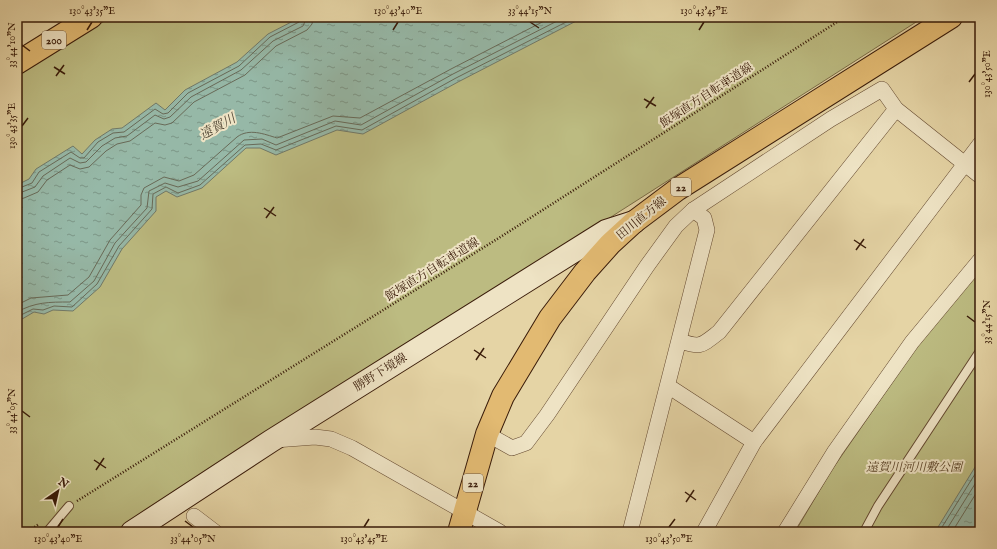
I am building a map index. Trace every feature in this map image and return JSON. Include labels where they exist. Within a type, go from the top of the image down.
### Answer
[{"type":"main road","name":"200","points":[[17,63],[91,17]]},
{"type":"main road","name":"田川直方線","points":[[459,532],[487,434],[504,396],[550,318],[585,272],[610,244],[634,222],[678,189],[950,17]]},
{"type":"main road","name":"勝野下境線","points":[[132,532],[271,441],[606,231],[634,222]]},
{"type":"street","points":[[487,434],[512,448],[526,443],[547,415],[647,266],[676,226],[693,210],[831,119],[882,89],[896,109],[980,176]]},
{"type":"street","points":[[680,341],[696,346],[705,343],[719,332],[896,109]]},
{"type":"street","points":[[704,532],[754,442],[980,144]]},
{"type":"street","points":[[630,532],[680,341],[707,230],[704,218],[693,210]]},
{"type":"street","points":[[785,532],[835,451],[912,342],[980,260]]},
{"type":"street","points":[[668,386],[754,442]]},
{"type":"street","points":[[271,441],[315,437],[331,439],[352,448],[500,532]]},
{"type":"street","points":[[194,516],[214,532]]},
{"type":"lane","points":[[864,532],[878,506],[980,351]]},
{"type":"lane","points":[[47,532],[69,506]]},
{"type":"path","name":"飯塚直方自転車道線","points":[[69,506],[502,236],[845,17]]},
{"type":"path","points":[[27,532],[45,521]]},
{"type":"green space","points":[[111,17],[924,17],[118,532],[17,532],[17,75]]},
{"type":"green space","name":"遠賀川河川敷公園","points":[[980,268],[980,532],[795,532],[831,471],[914,351]]},
{"type":"water","name":"遠賀川","points":[[301,17],[584,17],[458,82],[363,134],[337,130],[276,155],[260,148],[246,148],[202,188],[177,197],[166,191],[156,197],[156,211],[122,249],[100,287],[73,311],[53,310],[44,314],[34,312],[17,322],[17,185],[29,179],[36,169],[73,146],[82,154],[95,140],[112,129],[122,128],[156,103],[165,110],[185,90],[237,62],[268,34]]},
{"type":"water","points":[[980,459],[980,532],[935,532]]}]
